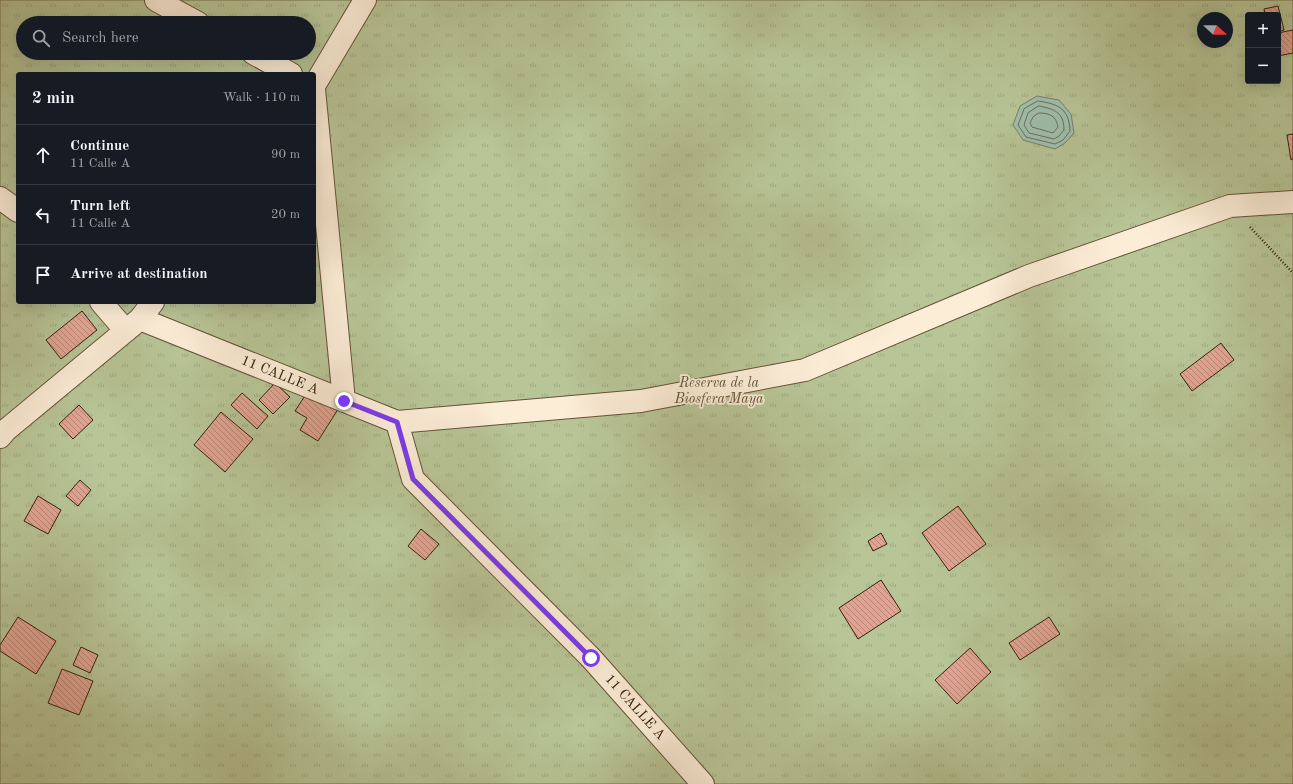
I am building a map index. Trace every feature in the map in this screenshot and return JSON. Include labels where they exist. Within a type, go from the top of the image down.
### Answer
[{"type":"street","points":[[156,0],[185,16]]},
{"type":"street","points":[[316,85],[365,0]]},
{"type":"street","points":[[265,60],[287,72]]},
{"type":"street","points":[[316,109],[344,401]]},
{"type":"street","points":[[0,198],[16,210]]},
{"type":"street","points":[[397,422],[641,401],[805,370],[1028,276],[1230,206],[1293,202]]},
{"type":"street","points":[[0,437],[6,430],[140,317],[106,304]]},
{"type":"street","name":"11 CALLE A","points":[[140,317],[397,422],[413,479],[591,658],[703,784]]},
{"type":"path","points":[[1230,206],[1293,273]]},
{"type":"green space","name":"Reserva de la Biosfera Maya","points":[[0,0],[1293,0],[1293,784],[0,784]]},
{"type":"water","points":[[1037,96],[1059,100],[1071,114],[1074,133],[1065,143],[1055,149],[1023,140],[1013,125],[1020,106]]},
{"type":"building","points":[[1278,6],[1280,12],[1264,12],[1264,9]]},
{"type":"building","points":[[1281,18],[1284,30],[1281,31]]},
{"type":"building","points":[[1293,30],[1293,53],[1281,55],[1281,32]]},
{"type":"building","points":[[1293,134],[1293,159],[1291,160],[1287,135]]},
{"type":"building","points":[[82,311],[97,330],[61,359],[46,340]]},
{"type":"building","points":[[1221,343],[1234,360],[1192,391],[1180,374]]},
{"type":"building","points":[[275,383],[290,397],[273,414],[259,400]]},
{"type":"building","points":[[310,388],[340,406],[318,441],[300,430],[307,418],[295,411]]},
{"type":"building","points":[[242,393],[268,416],[257,429],[231,405]]},
{"type":"building","points":[[79,405],[93,420],[73,439],[59,424]]},
{"type":"building","points":[[221,412],[253,439],[225,472],[194,445]]},
{"type":"building","points":[[80,480],[91,490],[78,506],[66,496]]},
{"type":"building","points":[[38,496],[61,510],[48,534],[24,521]]},
{"type":"building","points":[[958,506],[986,544],[949,571],[922,533]]},
{"type":"building","points":[[421,529],[439,544],[425,560],[408,546]]},
{"type":"building","points":[[881,533],[887,544],[873,551],[868,541]]},
{"type":"building","points":[[881,580],[901,611],[858,639],[839,608]]},
{"type":"building","points":[[18,617],[56,641],[36,674],[0,651],[0,645]]},
{"type":"building","points":[[1049,617],[1060,634],[1020,660],[1009,643]]},
{"type":"building","points":[[81,647],[98,655],[90,673],[73,665]]},
{"type":"building","points":[[970,648],[991,672],[957,704],[935,680]]},
{"type":"building","points":[[62,669],[93,681],[79,715],[48,703]]},
{"type":"route","points":[[344,401],[397,422],[413,479],[591,658]]}]
